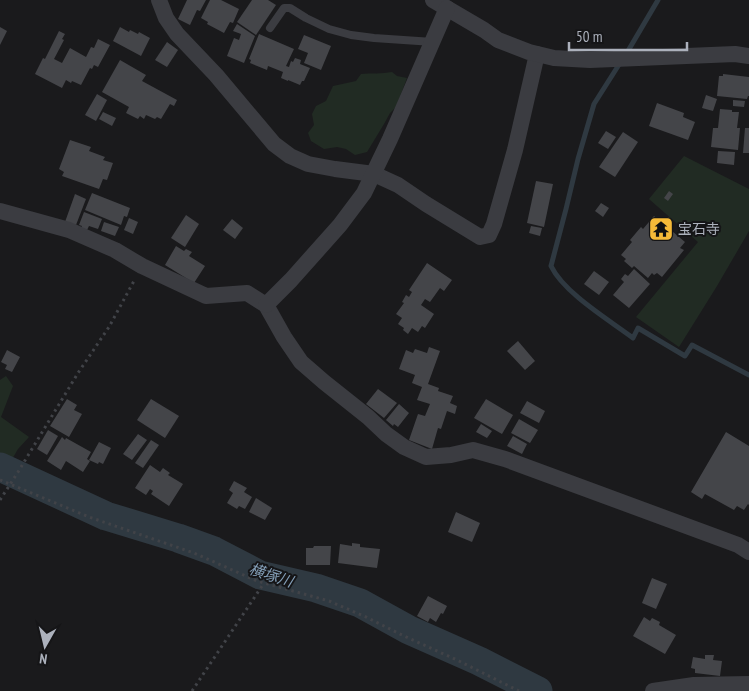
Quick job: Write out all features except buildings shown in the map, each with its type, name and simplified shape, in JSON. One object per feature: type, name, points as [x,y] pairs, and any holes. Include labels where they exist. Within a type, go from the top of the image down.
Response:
[{"type":"street","points":[[159,0],[166,18],[177,34],[216,75],[274,144],[290,156],[308,164],[374,174],[398,185],[480,237],[489,235],[494,224],[515,150],[537,54]]},
{"type":"street","points":[[433,0],[498,40],[554,58],[590,60],[735,54],[749,56]]},
{"type":"street","points":[[266,305],[340,225],[364,193],[447,8]]},
{"type":"street","points":[[0,211],[69,230],[115,250],[142,266],[206,296],[247,293],[266,305],[301,362],[386,434],[426,457],[451,456],[473,450],[505,459],[738,545],[749,552]]},
{"type":"street","points":[[653,691],[694,685],[749,684]]},
{"type":"lane","points":[[270,28],[284,8],[290,8],[329,29],[350,35],[433,42]]},
{"type":"path","points":[[0,500],[78,373],[109,327],[142,266]]},
{"type":"path","points":[[0,480],[89,517],[194,553],[257,581],[329,601],[457,660],[518,691]]},
{"type":"path","points":[[192,691],[264,583]]},
{"type":"shaded area","points":[[392,72],[397,76],[407,78],[396,107],[390,113],[367,152],[355,155],[346,149],[337,147],[324,149],[311,141],[308,133],[314,125],[312,114],[316,106],[326,101],[333,86],[356,81],[361,74]]},
{"type":"shaded area","points":[[684,156],[749,189],[749,231],[679,347],[636,317],[698,242],[649,199]]},
{"type":"shaded area","points":[[6,376],[13,386],[1,417],[29,437],[18,449],[11,461],[0,467],[0,380]]},
{"type":"waterway","points":[[625,56],[658,0]]},
{"type":"waterway","points":[[620,63],[594,104],[551,266],[557,276],[576,296],[633,338],[638,328],[685,356],[692,345],[749,375]]},
{"type":"waterway","name":"横塚川","points":[[0,467],[106,516],[214,551],[260,575],[316,588],[360,603],[409,630],[479,661],[538,691]]},
{"type":"place","name":"宝石寺","points":[[661,229]]}]
